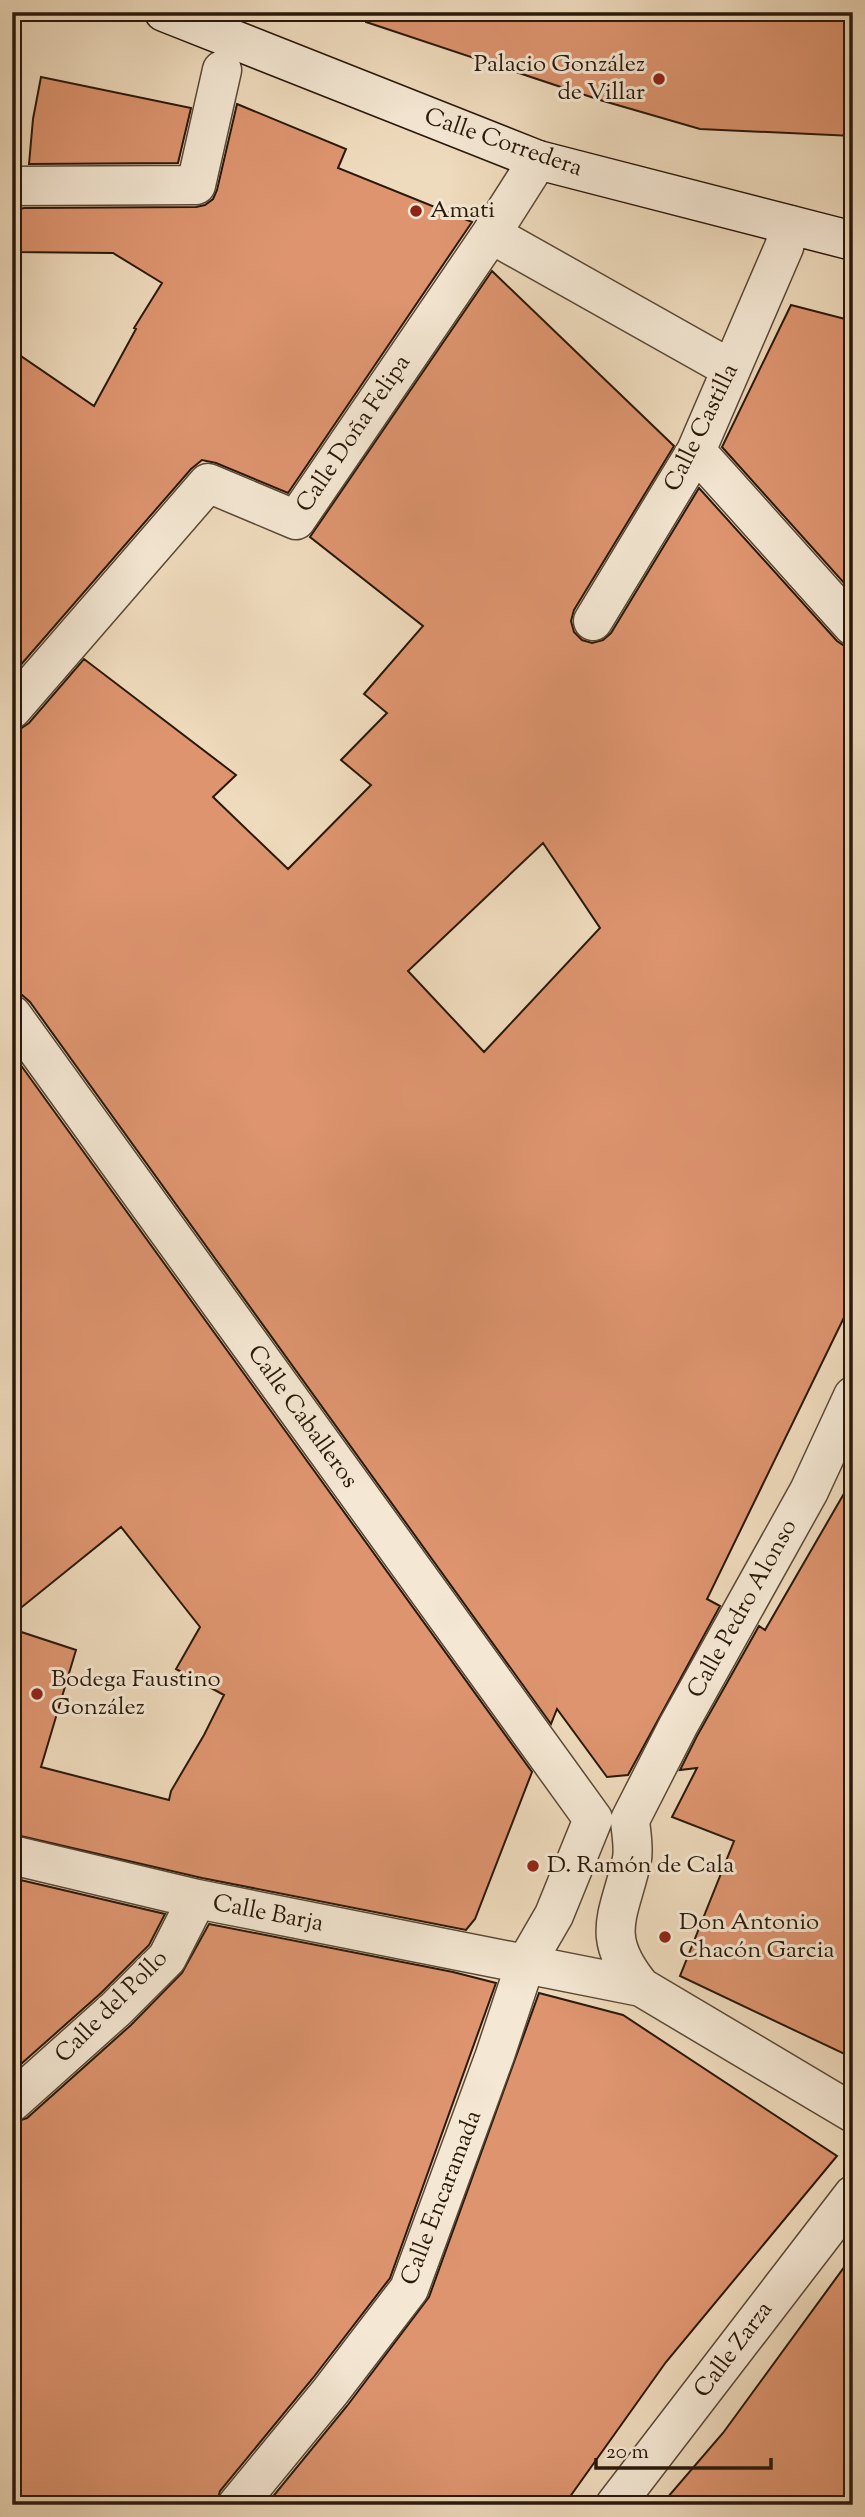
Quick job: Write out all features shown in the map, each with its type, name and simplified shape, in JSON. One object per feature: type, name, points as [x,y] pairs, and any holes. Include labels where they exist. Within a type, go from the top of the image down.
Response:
[{"type":"street","name":"Calle Corredera","points":[[164,12],[538,160],[853,241]]},
{"type":"street","points":[[12,186],[196,185],[222,70]]},
{"type":"street","name":"Calle Doña Felipa","points":[[12,709],[208,484],[296,520],[491,234],[538,160]]},
{"type":"street","name":"Calle Castilla","points":[[593,621],[696,451],[784,247],[790,225]]},
{"type":"street","points":[[491,234],[731,369]]},
{"type":"street","points":[[696,451],[853,626]]},
{"type":"street","name":"Calle Caballeros","points":[[12,1015],[593,1819]]},
{"type":"street","name":"Calle Pedro Alonso","points":[[630,1820],[678,1726],[808,1491],[853,1396]]},
{"type":"street","points":[[593,1819],[630,1820],[632,1856],[618,1907],[614,1941],[625,1967],[641,1987],[853,2113]]},
{"type":"street","name":"Calle Encaramada","points":[[237,2505],[409,2290],[525,1965],[554,1915],[593,1819]]},
{"type":"street","name":"Calle Barja","points":[[12,1855],[197,1899],[641,1987]]},
{"type":"street","name":"Calle del Pollo","points":[[12,2102],[116,2009],[167,1958],[197,1899]]},
{"type":"street","name":"Calle Zarza","points":[[615,2505],[853,2195]]},
{"type":"building","points":[[367,12],[853,12],[853,136],[700,129],[600,100],[366,22]]},
{"type":"building","points":[[41,77],[191,108],[178,163],[29,164],[33,119]]},
{"type":"building","points":[[237,104],[346,149],[338,168],[472,222],[288,493],[216,463],[202,460],[191,469],[12,675],[12,350],[94,406],[136,329],[134,328],[162,283],[113,253],[12,252],[12,211],[24,208],[205,205],[213,199],[217,190]]},
{"type":"building","points":[[492,271],[674,446],[574,610],[571,621],[574,632],[582,640],[592,643],[603,640],[611,633],[699,488],[837,641],[846,647],[853,647],[853,1299],[707,1599],[720,1606],[628,1775],[607,1777],[557,1709],[551,1724],[30,1002],[22,995],[12,994],[12,730],[20,729],[29,723],[84,659],[236,775],[213,797],[288,869],[371,785],[341,760],[387,713],[364,694],[423,626],[310,537]],"holes":[[[543,843],[600,928],[484,1052],[408,971]]]},
{"type":"building","points":[[791,305],[853,321],[853,593],[722,447]]},
{"type":"building","points":[[12,1053],[532,1772],[475,1919],[466,1930],[202,1878],[12,1834],[12,1629],[76,1650],[41,1767],[169,1800],[171,1791],[224,1695],[176,1669],[200,1627],[121,1527],[12,1615]]},
{"type":"building","points":[[853,1478],[853,2058],[680,1976],[734,1841],[672,1817],[697,1768],[680,1770],[697,1736],[759,1626],[765,1630]]},
{"type":"building","points":[[12,1878],[165,1914],[149,1945],[101,1993],[12,2072]]},
{"type":"building","points":[[209,1924],[453,1972],[496,1983],[390,2278],[313,2378],[220,2491],[216,2505],[12,2505],[12,2123],[27,2118],[131,2025],[182,1973]]},
{"type":"building","points":[[539,1993],[623,2015],[837,2156],[666,2362],[564,2505],[266,2505],[347,2406],[429,2297]]},
{"type":"building","points":[[853,2255],[853,2505],[661,2505],[723,2433]]},
{"type":"place","name":"Palacio González de Villar","points":[[659,79]]},
{"type":"place","name":"Amati","points":[[416,211]]},
{"type":"place","name":"Bodega Faustino González","points":[[37,1694]]},
{"type":"place","name":"D. Ramón de Cala","points":[[533,1866]]},
{"type":"place","name":"Don Antonio Chacón Garcia","points":[[665,1937]]}]
